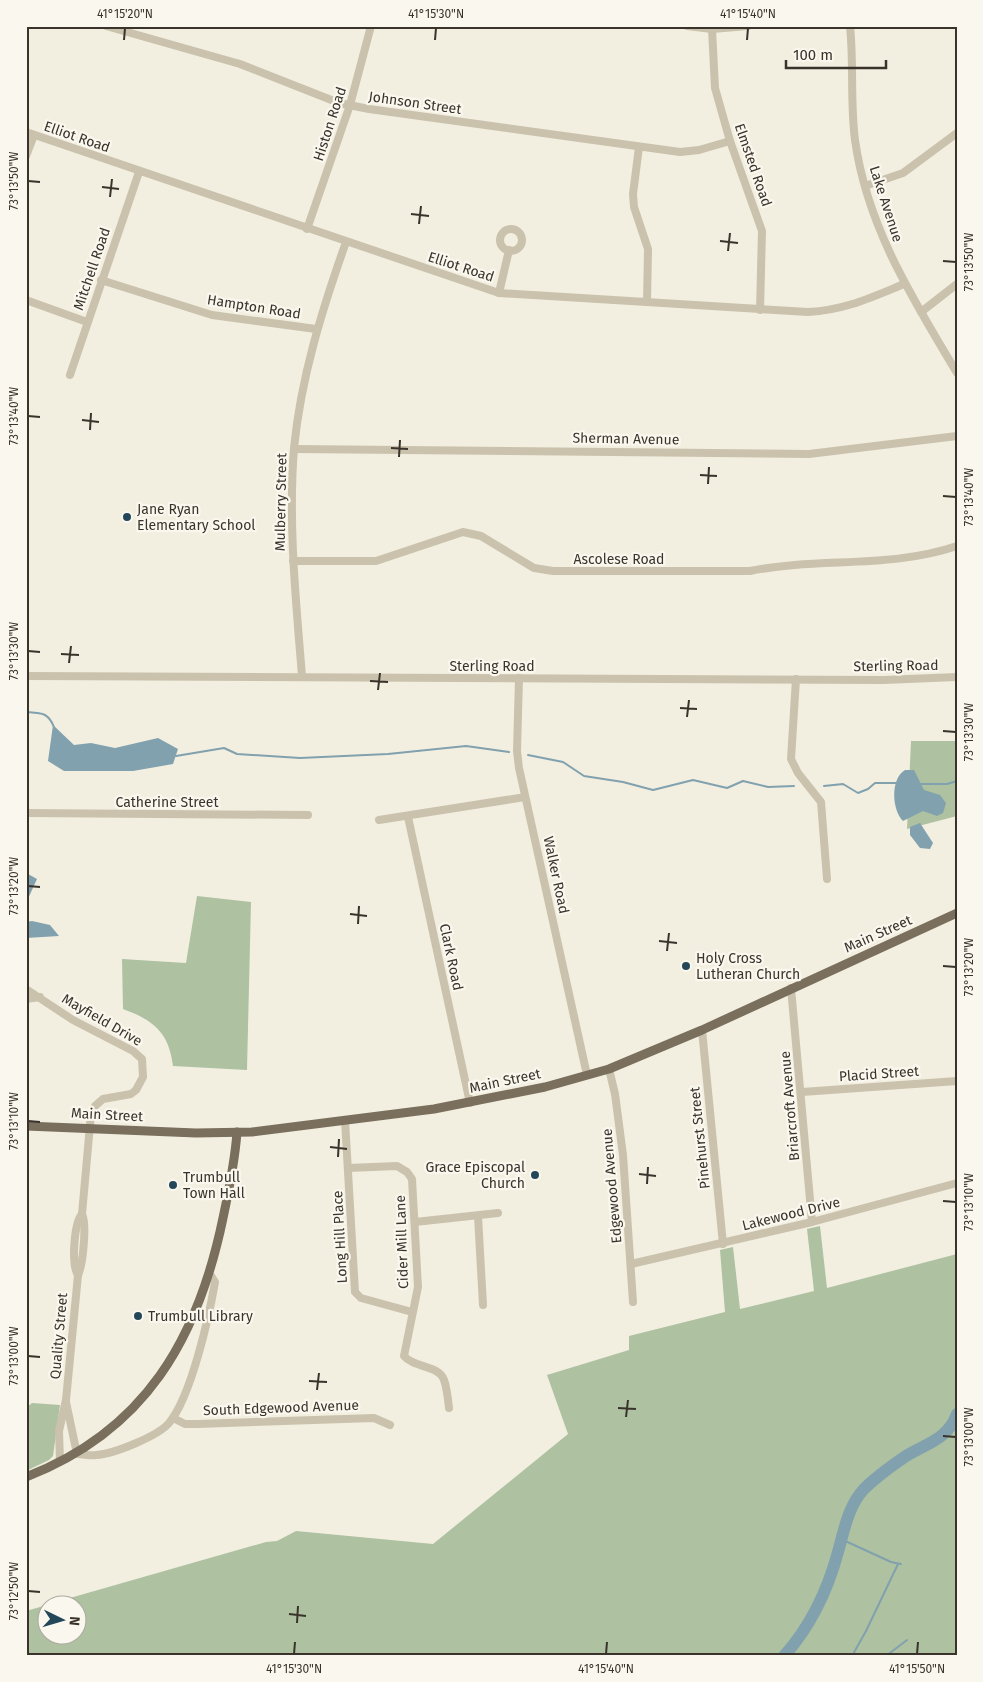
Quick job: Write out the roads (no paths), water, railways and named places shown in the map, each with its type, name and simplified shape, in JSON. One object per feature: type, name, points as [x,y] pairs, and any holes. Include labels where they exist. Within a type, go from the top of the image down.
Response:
[{"type":"main road","name":"Main Street","points":[[26,1126],[182,1132],[237,1132],[470,1103],[609,1069],[702,1030],[957,914]]},
{"type":"main road","points":[[26,1477],[78,1454],[118,1421],[160,1376],[186,1335],[210,1274],[229,1187],[237,1132]]},
{"type":"street","name":"Johnson Street","points":[[106,26],[240,64],[350,106],[680,152],[699,150],[730,141]]},
{"type":"street","name":"Histon Road","points":[[307,229],[350,106],[371,26]]},
{"type":"street","points":[[688,26],[712,29],[748,26]]},
{"type":"street","name":"Lake Avenue","points":[[850,26],[855,142],[865,186],[884,243],[904,284],[957,373]]},
{"type":"street","name":"Elmsted Road","points":[[712,29],[715,88],[730,141],[762,231],[760,310]]},
{"type":"street","points":[[26,156],[30,133]]},
{"type":"street","name":"Elliot Road","points":[[30,133],[139,172],[498,293],[808,312],[833,311],[854,306],[904,284]]},
{"type":"street","points":[[865,186],[903,173],[957,133]]},
{"type":"street","points":[[639,147],[633,194],[649,256],[647,302]]},
{"type":"street","name":"Mitchell Road","points":[[70,374],[139,172]]},
{"type":"street","name":"Hampton Road","points":[[101,280],[212,315],[316,329],[346,242]]},
{"type":"street","points":[[498,293],[509,250]]},
{"type":"street","points":[[921,312],[957,284]]},
{"type":"street","points":[[26,300],[87,322]]},
{"type":"street","name":"Mulberry Street","points":[[302,676],[293,561],[294,449],[316,329]]},
{"type":"street","name":"Sherman Avenue","points":[[294,449],[810,454],[957,436]]},
{"type":"street","name":"Ascolese Road","points":[[293,561],[376,561],[463,532],[481,536],[534,568],[553,571],[750,571],[775,566],[896,561],[932,554],[957,546]]},
{"type":"street","name":"Sterling Road","points":[[26,676],[884,680],[957,677]]},
{"type":"street","name":"Walker Road","points":[[519,678],[517,751],[587,1075]]},
{"type":"street","points":[[796,679],[791,759],[798,773],[820,802],[827,879]]},
{"type":"street","points":[[379,820],[408,817],[526,797]]},
{"type":"street","name":"Catherine Street","points":[[26,813],[308,815]]},
{"type":"street","name":"Clark Road","points":[[408,817],[470,1103]]},
{"type":"street","name":"Briarcroft Avenue","points":[[792,988],[812,1222]]},
{"type":"street","name":"Mayfield Drive","points":[[26,989],[40,996],[73,1020],[138,1054],[144,1064],[143,1077],[136,1090],[131,1094],[104,1099],[98,1102],[91,1114],[90,1127]]},
{"type":"street","name":"Mayfield Drive","points":[[26,1000],[40,996]]},
{"type":"street","name":"Pinehurst Street","points":[[702,1030],[723,1244]]},
{"type":"street","name":"Edgewood Avenue","points":[[609,1069],[620,1129],[633,1302]]},
{"type":"street","name":"Placid Street","points":[[802,1092],[957,1081]]},
{"type":"street","name":"Long Hill Place","points":[[345,1120],[355,1292],[361,1298],[412,1312]]},
{"type":"street","name":"Quality Street","points":[[60,1462],[59,1431],[66,1400],[78,1275],[81,1265],[79,1246],[85,1223],[82,1214],[90,1127]]},
{"type":"street","name":"Cider Mill Lane","points":[[348,1168],[397,1166],[407,1172],[412,1179],[418,1288],[404,1356],[410,1363],[438,1372],[442,1376],[449,1408]]},
{"type":"street","name":"Lakewood Drive","points":[[631,1264],[812,1222],[957,1183]]},
{"type":"street","points":[[415,1222],[498,1213]]},
{"type":"street","points":[[478,1216],[483,1305]]},
{"type":"street","points":[[78,1454],[97,1455],[126,1446],[159,1431],[173,1418],[195,1365],[211,1305],[216,1282],[210,1274]]},
{"type":"street","name":"Quality Street","points":[[66,1400],[78,1454]]},
{"type":"street","name":"South Edgewood Avenue","points":[[173,1418],[185,1424],[374,1418],[390,1425]]},
{"type":"water","points":[[53,725],[74,745],[91,743],[115,748],[158,738],[178,749],[173,764],[133,771],[64,771],[48,761]]},
{"type":"water","points":[[905,770],[914,770],[924,790],[940,795],[946,803],[943,813],[937,816],[923,811],[903,821],[899,816],[894,795],[897,780]]},
{"type":"water","points":[[920,823],[933,843],[930,849],[920,848],[910,835],[910,827]]},
{"type":"water","points":[[28,874],[37,879],[26,903],[26,877]]},
{"type":"water","points":[[32,921],[50,925],[59,936],[26,938],[26,922]]},
{"type":"waterway","points":[[26,712],[43,714],[49,718],[54,727]]},
{"type":"waterway","points":[[176,756],[224,748],[237,754],[300,758],[388,754],[466,746],[509,752]]},
{"type":"waterway","points":[[528,755],[563,762],[584,776],[623,782],[653,790],[693,780],[727,788],[743,781],[768,787],[794,786]]},
{"type":"waterway","points":[[920,784],[947,784],[957,781]]},
{"type":"waterway","points":[[824,786],[843,784],[858,793],[868,789],[875,783],[897,783]]},
{"type":"waterway","points":[[784,1656],[802,1633],[817,1607],[834,1566],[847,1519],[854,1503],[864,1489],[893,1465],[941,1436],[948,1430],[957,1414]]},
{"type":"waterway","points":[[841,1539],[891,1562],[901,1564]]},
{"type":"waterway","points":[[852,1656],[898,1564]]},
{"type":"waterway","points":[[886,1656],[907,1640]]},
{"type":"place","name":"Jane Ryan Elementary School","points":[[127,517]]},
{"type":"place","name":"Holy Cross Lutheran Church","points":[[686,966]]},
{"type":"place","name":"Grace Episcopal Church","points":[[535,1175]]},
{"type":"place","name":"Trumbull Town Hall","points":[[173,1185]]},
{"type":"place","name":"Trumbull Library","points":[[138,1316]]}]
